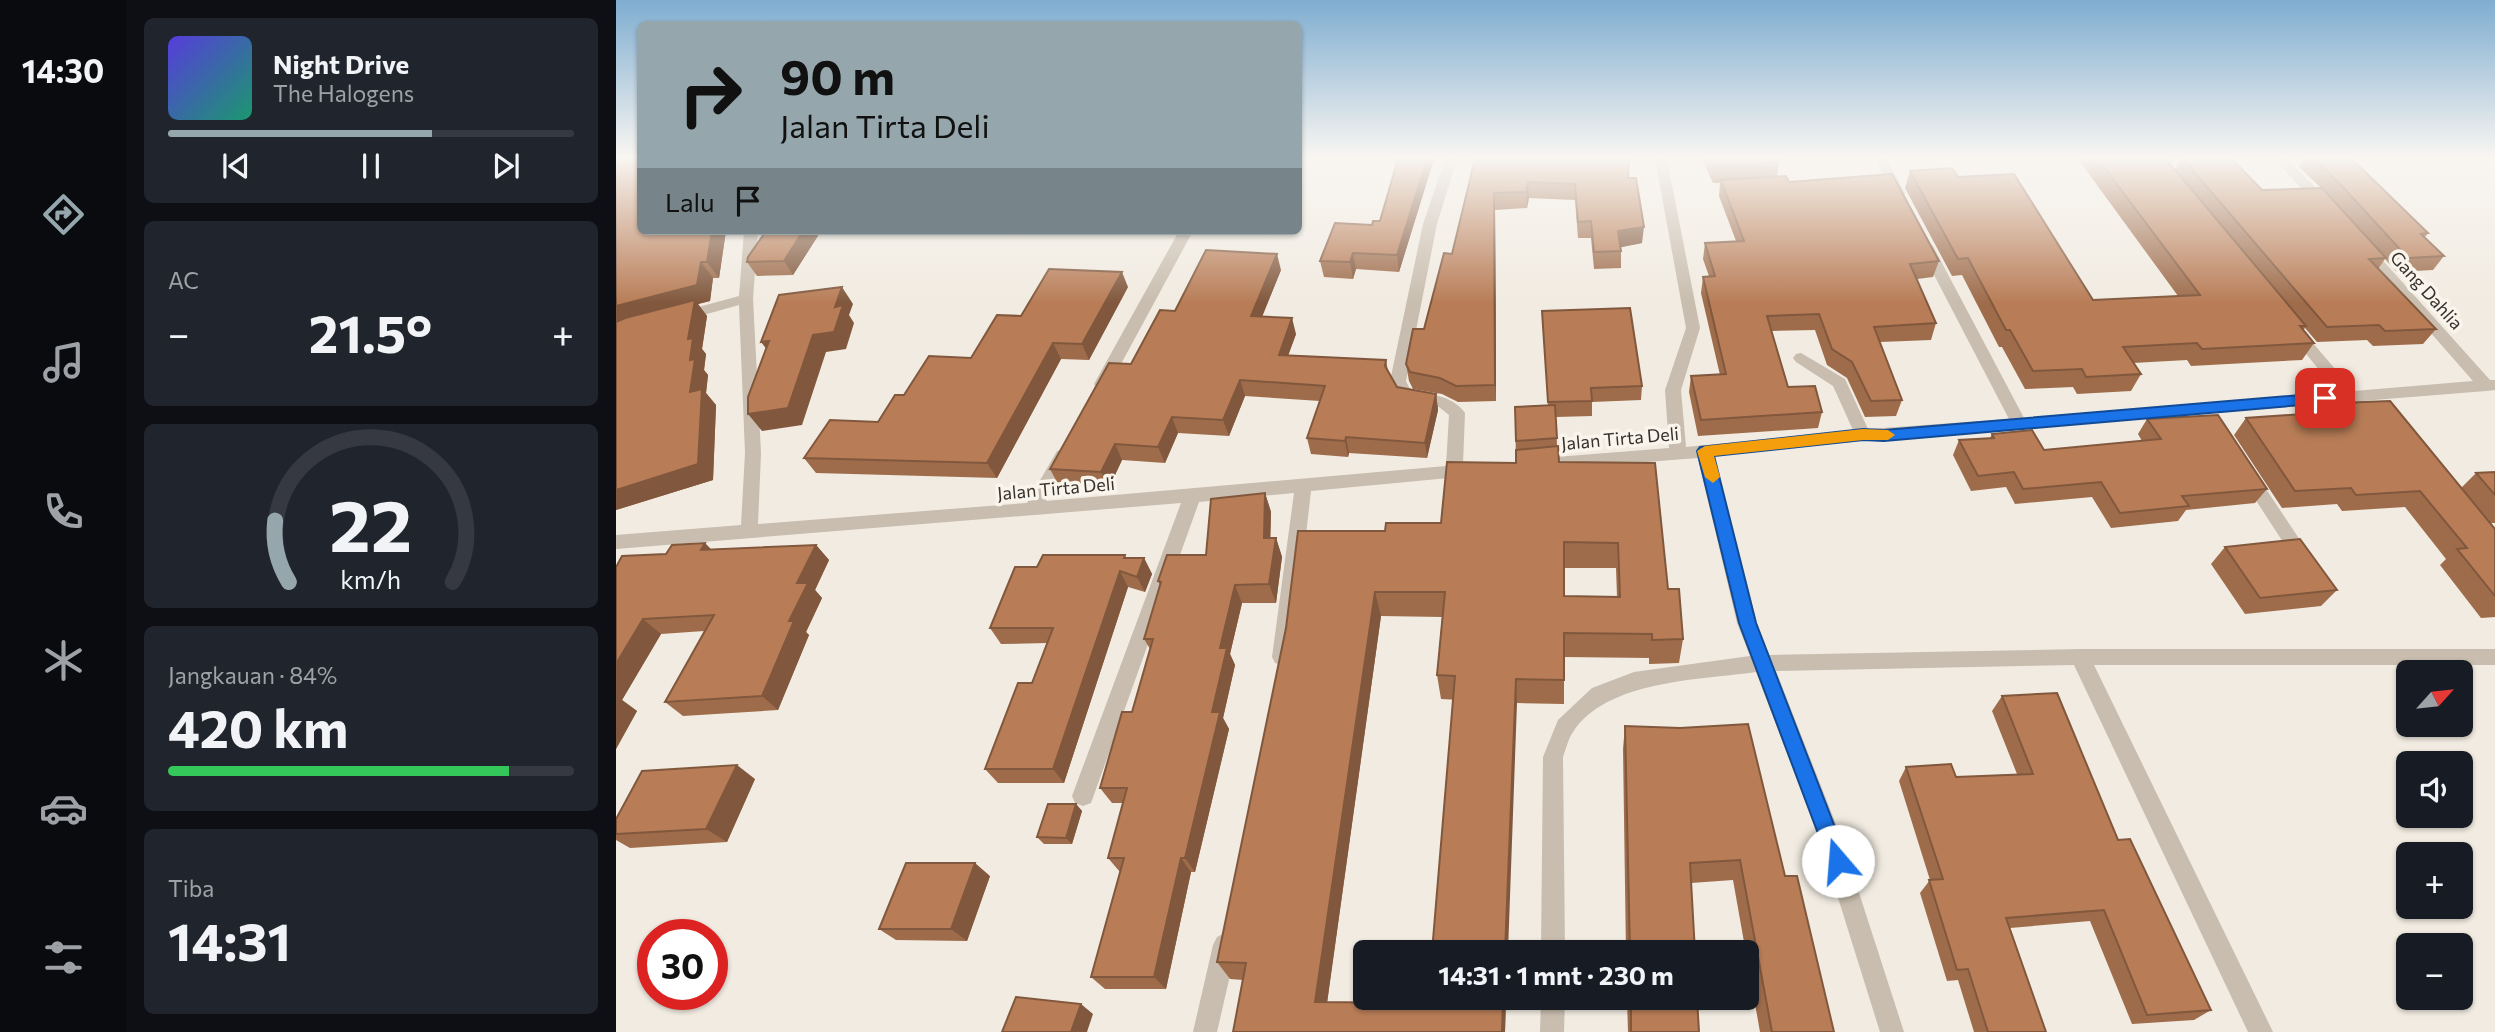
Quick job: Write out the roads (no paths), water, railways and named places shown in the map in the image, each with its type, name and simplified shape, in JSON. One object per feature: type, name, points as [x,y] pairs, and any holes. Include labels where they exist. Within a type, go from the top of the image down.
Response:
[{"type":"street","points":[[1436,207],[1398,381],[1406,396],[1444,402],[1457,413],[1454,471]]},
{"type":"street","points":[[1670,207],[1693,328],[1673,390],[1678,452]]},
{"type":"street","points":[[2326,207],[2334,215]]},
{"type":"street","points":[[1917,227],[2020,423]]},
{"type":"street","points":[[749,533],[753,453],[746,299],[751,235]]},
{"type":"street","points":[[1093,401],[1184,235]]},
{"type":"street","name":"Gang Dahlia","points":[[2352,235],[2491,385]]},
{"type":"street","points":[[667,320],[746,299]]},
{"type":"street","points":[[2289,324],[2349,396]]},
{"type":"street","points":[[1801,358],[1839,383],[1863,435]]},
{"type":"street","name":"Jalan Tirta Deli","points":[[1520,466],[1863,435],[2491,385]]},
{"type":"street","points":[[2371,395],[2387,416]]},
{"type":"street","points":[[2205,408],[2219,430]]},
{"type":"street","points":[[1032,510],[1072,437]]},
{"type":"street","points":[[1705,451],[1747,623],[1765,663],[1830,837],[1892,1032]]},
{"type":"street","points":[[2241,464],[2307,565]]},
{"type":"street","name":"Jalan Tirta Deli","points":[[616,542],[1032,510],[1493,468]]},
{"type":"street","points":[[1277,680],[1303,487]]},
{"type":"street","points":[[1083,796],[1192,496]]},
{"type":"street","points":[[633,560],[644,540]]},
{"type":"street","points":[[2080,657],[2261,1032]]},
{"type":"street","points":[[1553,940],[1553,757],[1565,726],[1599,694],[1634,681],[1765,663],[2080,657],[2495,657]]},
{"type":"street","points":[[1205,1032],[1228,926]]},
{"type":"street","points":[[1552,1010],[1552,1032]]}]
